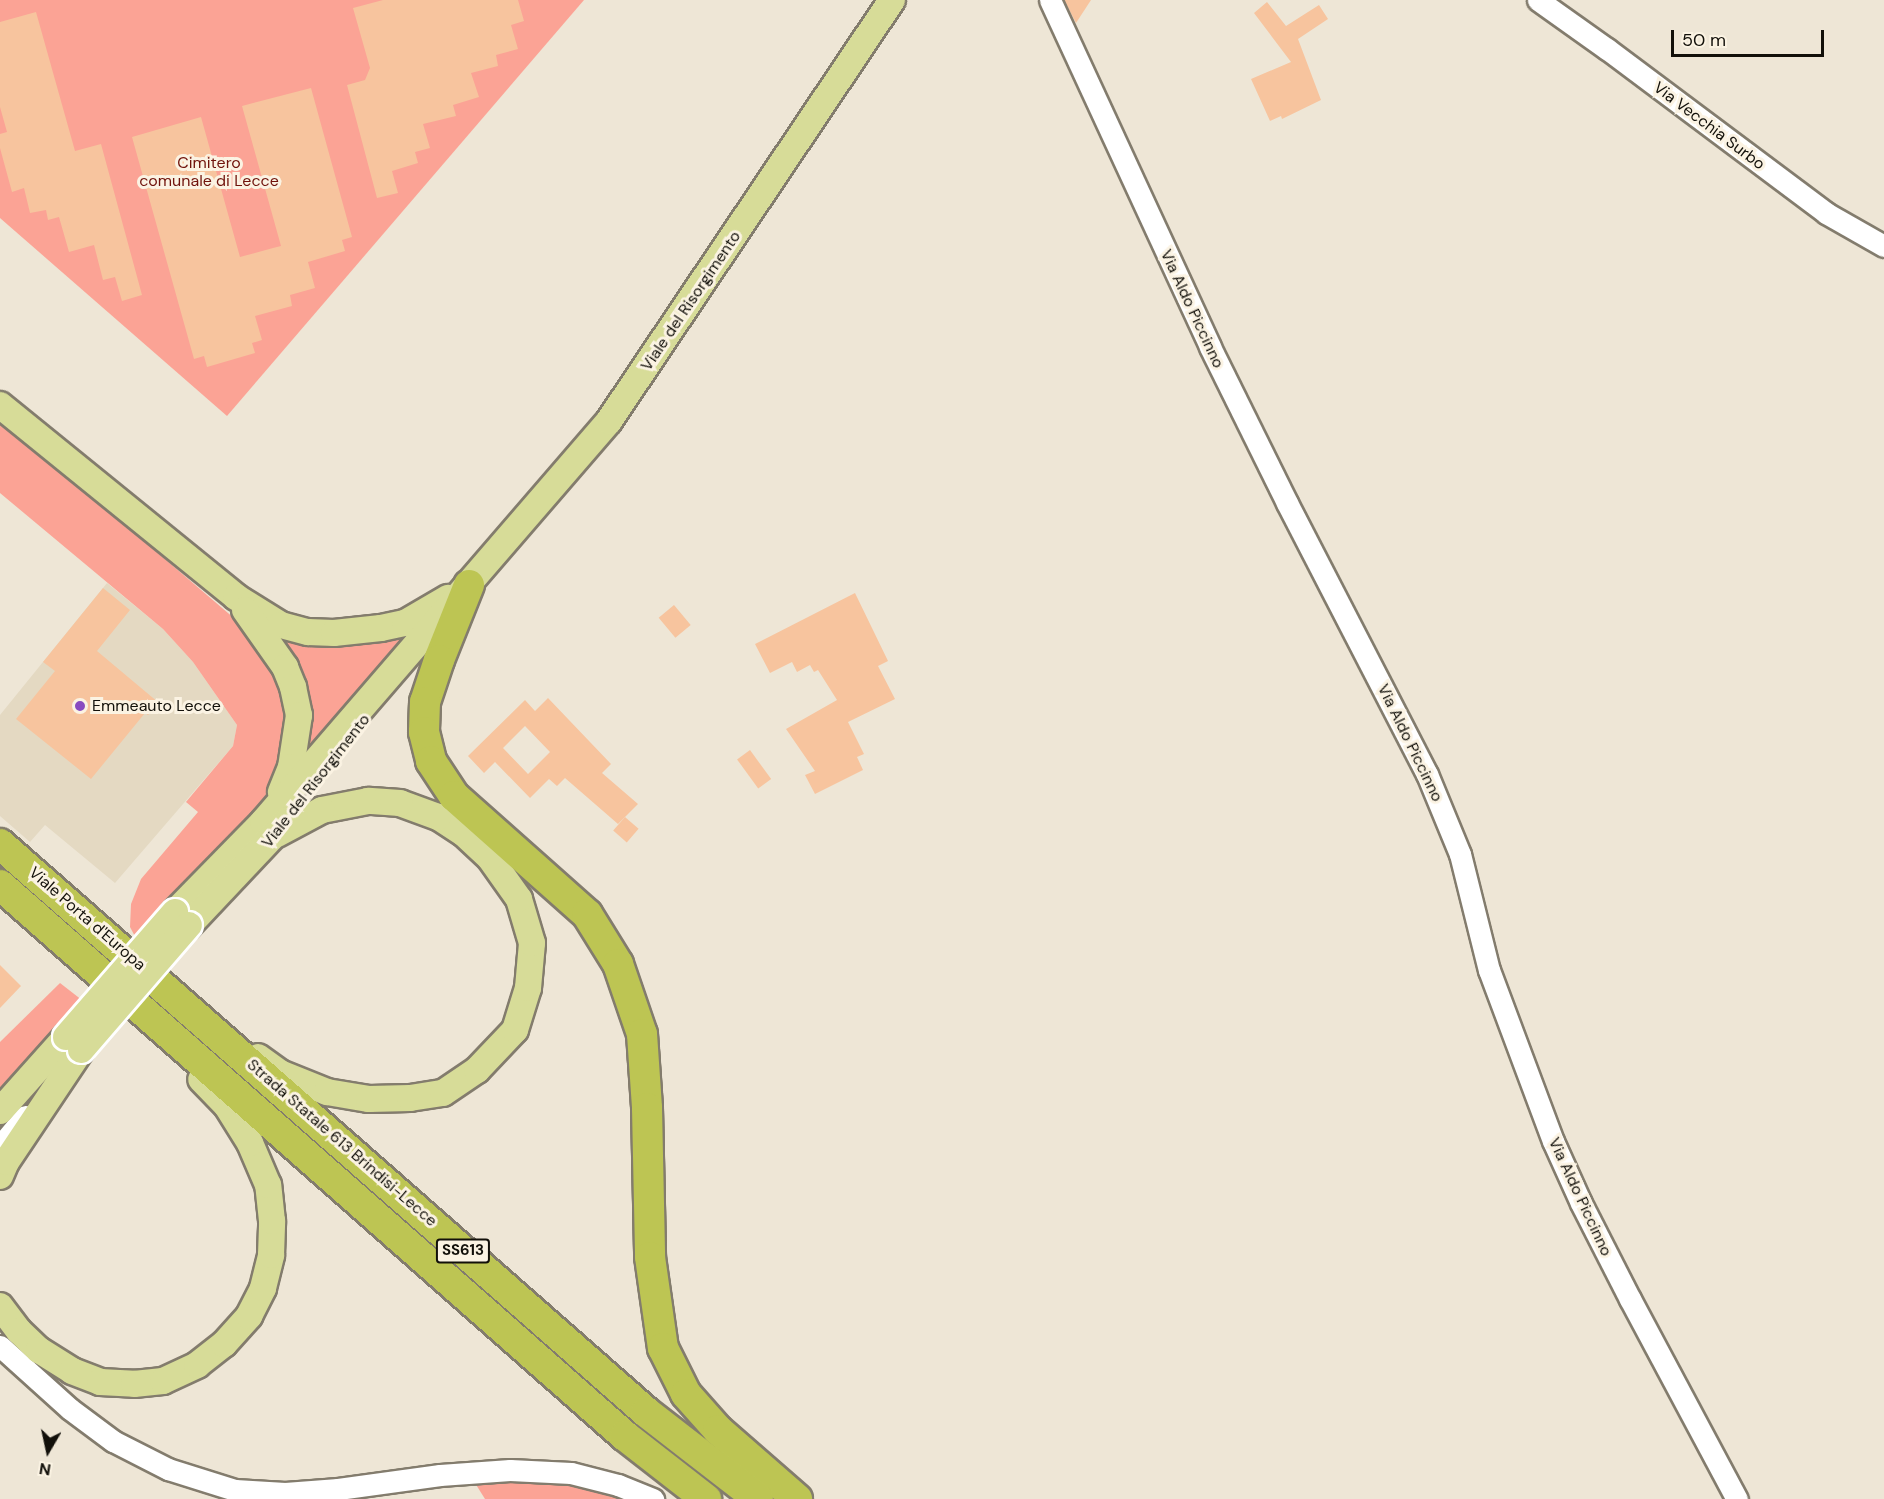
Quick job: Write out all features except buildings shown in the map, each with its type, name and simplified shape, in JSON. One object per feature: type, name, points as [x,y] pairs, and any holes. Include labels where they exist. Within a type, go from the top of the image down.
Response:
[{"type":"highway","points":[[469,585],[425,702],[424,732],[431,761],[454,796],[587,914],[618,964],[642,1034],[647,1108],[650,1257],[663,1348],[686,1394],[718,1430],[797,1499]]},
{"type":"highway","name":"Viale Porta d'Europa","points":[[0,844],[174,995]]},
{"type":"highway","name":"Viale Porta d'Europa","points":[[0,885],[155,1021]]},
{"type":"highway","name":"Strada Statale 613 Brindisi-Lecce","points":[[174,995],[646,1412],[758,1499]]},
{"type":"highway","name":"Strada Statale 613 Brindisi-Lecce","points":[[155,1021],[626,1436],[706,1499]]},
{"type":"main road","name":"Viale del Risorgimento","points":[[74,1043],[182,919],[270,828],[469,585],[609,421],[892,0]]},
{"type":"main road","points":[[0,405],[236,597],[281,625],[308,632],[334,633],[405,623],[469,585]]},
{"type":"main road","points":[[236,597],[285,667],[293,687],[299,715],[298,739],[291,767],[270,828]]},
{"type":"main road","points":[[174,995],[280,1073],[327,1092],[369,1099],[411,1098],[443,1093],[477,1070],[515,1030],[528,988],[532,944],[519,899],[490,858],[463,833],[438,817],[400,803],[368,801],[322,810],[270,828]]},
{"type":"main road","points":[[0,1306],[18,1331],[39,1350],[72,1371],[100,1382],[134,1384],[163,1380],[197,1365],[224,1344],[249,1316],[263,1288],[271,1255],[272,1221],[268,1185],[249,1143],[227,1106],[170,1048],[155,1021]]},
{"type":"main road","points":[[0,1111],[74,1043]]},
{"type":"main road","points":[[0,1176],[74,1043]]},
{"type":"street","name":"Via Aldo Piccinno","points":[[1050,0],[1210,347],[1287,503],[1428,774],[1460,854],[1489,970],[1553,1141],[1629,1299],[1737,1499]]},
{"type":"street","name":"Via Vecchia Surbo","points":[[1538,0],[1608,49],[1826,213],[1884,246]]},
{"type":"street","points":[[0,1146],[74,1043]]},
{"type":"street","points":[[0,1346],[70,1409],[113,1441],[168,1469],[235,1490],[285,1492],[338,1489],[440,1475],[510,1470],[572,1473],[618,1485],[653,1499]]},
{"type":"shaded area","points":[[107,583],[163,629],[193,662],[237,725],[233,746],[115,883],[45,825],[30,842],[0,816],[0,715]]},
{"type":"green space","name":"Cimitero comunale di Lecce","points":[[0,0],[584,0],[227,416],[0,218]]},
{"type":"green space","points":[[0,418],[242,625],[282,681],[288,712],[281,767],[267,796],[139,944],[130,927],[131,904],[141,879],[198,812],[186,802],[233,746],[237,725],[193,662],[163,629],[0,493]]},
{"type":"green space","points":[[276,635],[325,644],[356,645],[400,635],[403,637],[310,748],[306,746]]},
{"type":"green space","points":[[60,983],[87,1004],[0,1103],[0,1042]]},
{"type":"green space","points":[[528,1481],[581,1487],[621,1499],[485,1499],[475,1483]]},
{"type":"place","name":"Emmeauto Lecce","points":[[80,706]]}]
